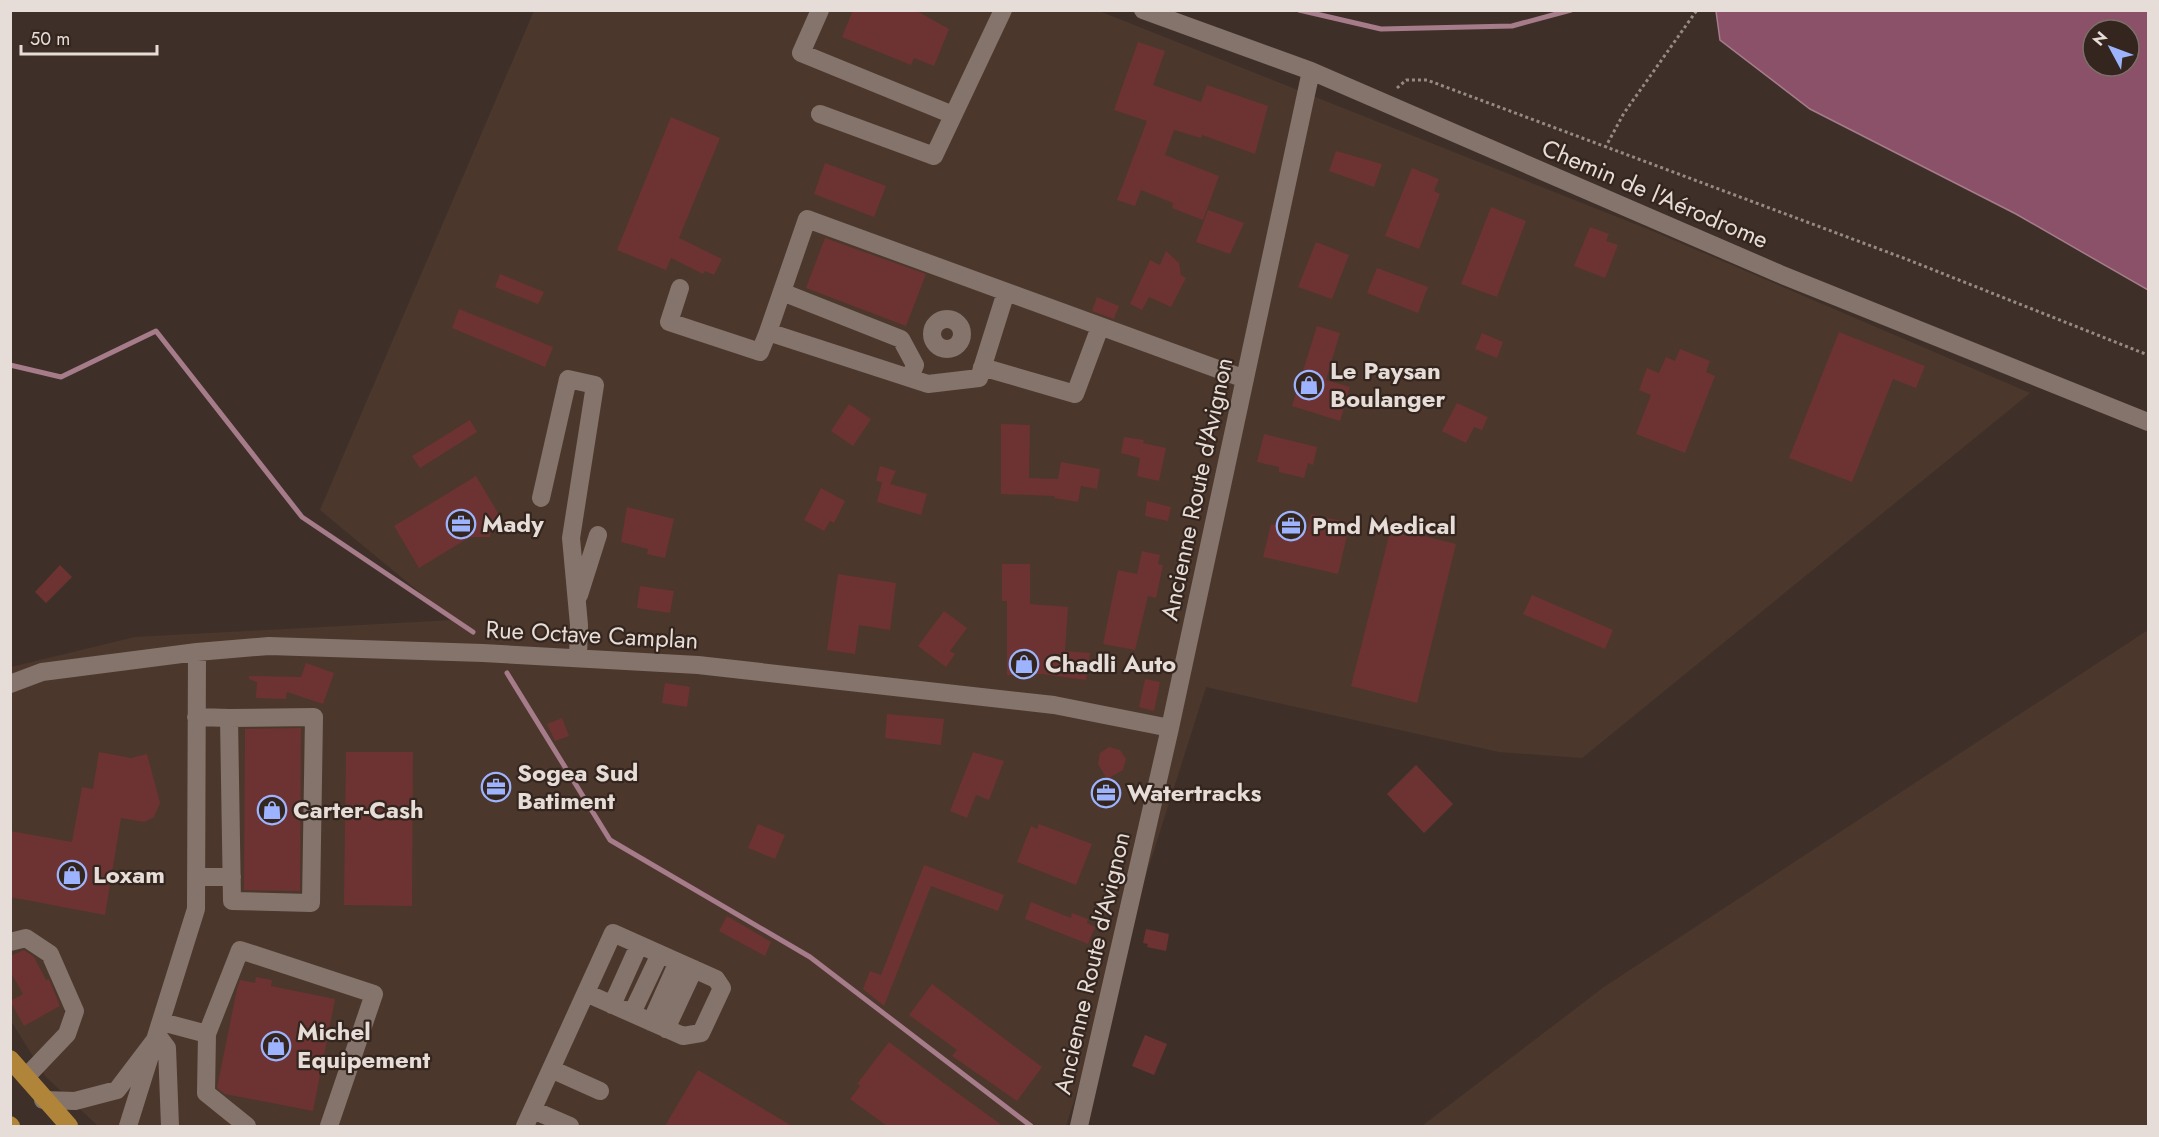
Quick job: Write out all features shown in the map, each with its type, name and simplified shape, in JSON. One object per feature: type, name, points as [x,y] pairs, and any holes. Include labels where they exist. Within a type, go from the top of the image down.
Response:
[{"type":"main road","points":[[10,1059],[43,1100],[69,1126]]},
{"type":"street","points":[[820,10],[801,53],[953,115]]},
{"type":"street","points":[[820,114],[934,156],[1003,10]]},
{"type":"street","name":"Chemin de l'Aérodrome","points":[[1143,10],[1311,71],[1780,274],[2148,422]]},
{"type":"street","name":"Ancienne Route d'Avignon","points":[[1079,1126],[1170,728],[1311,71]]},
{"type":"street","points":[[680,288],[669,322],[760,351],[807,219],[1245,379]]},
{"type":"street","points":[[782,292],[901,339],[915,365],[910,378]]},
{"type":"street","points":[[768,332],[928,384],[979,378],[1006,292]]},
{"type":"street","points":[[960,342],[984,362],[1075,394],[1100,327]]},
{"type":"street","points":[[541,498],[568,379],[595,385],[571,538],[577,602],[578,658]]},
{"type":"street","points":[[577,602],[598,535]]},
{"type":"street","name":"Rue Octave Camplan","points":[[10,684],[42,672],[197,652],[269,646],[698,665],[1054,705],[1170,728]]},
{"type":"street","points":[[128,1126],[196,909],[197,652]]},
{"type":"street","points":[[196,717],[314,717],[311,903],[232,901],[229,718]]},
{"type":"street","points":[[196,877],[232,877]]},
{"type":"street","points":[[525,1126],[613,933],[716,979],[722,988],[701,1033],[683,1036],[586,993]]},
{"type":"street","points":[[10,942],[26,938],[50,954],[75,1011],[67,1034],[26,1077]]},
{"type":"street","points":[[612,1005],[639,945]]},
{"type":"street","points":[[247,1126],[206,1093],[207,1034],[240,950],[374,994],[328,1126]]},
{"type":"street","points":[[632,1013],[660,954]]},
{"type":"street","points":[[659,1025],[686,965]]},
{"type":"street","points":[[160,1029],[207,1034]]},
{"type":"street","points":[[43,1100],[75,1101],[117,1090],[160,1029]]},
{"type":"street","points":[[160,1029],[167,1048],[170,1126]]},
{"type":"street","points":[[551,1069],[600,1091]]},
{"type":"street","points":[[533,1110],[570,1126]]},
{"type":"path","points":[[1605,148],[1624,112],[1697,10]]},
{"type":"path","points":[[1382,101],[1406,80],[1427,80],[1906,259],[2148,355]]},
{"type":"shaded area","points":[[534,11],[1099,11],[1650,230],[2030,393],[1582,758],[1499,752],[1206,687],[1066,1126],[98,1126],[46,1077],[11,1021],[11,667],[135,637],[453,620],[320,510]]},
{"type":"shaded area","points":[[1716,11],[2148,11],[2148,290],[2016,214],[1810,109],[1720,40]]},
{"type":"shaded area","points":[[2148,630],[2148,1126],[1422,1126],[1604,987]]},
{"type":"building","points":[[853,10],[915,10],[949,29],[934,66],[914,58],[911,65],[842,37]]},
{"type":"building","points":[[1138,42],[1165,51],[1153,85],[1201,102],[1207,85],[1268,106],[1255,154],[1202,135],[1201,138],[1174,130],[1165,155],[1219,176],[1203,220],[1172,208],[1173,203],[1141,190],[1135,206],[1117,200],[1147,121],[1114,110]]},
{"type":"building","points":[[671,117],[720,138],[679,238],[722,259],[714,275],[705,271],[703,274],[671,258],[666,270],[617,250]]},
{"type":"building","points":[[1336,151],[1382,164],[1374,187],[1329,171]]},
{"type":"building","points":[[825,163],[886,186],[874,217],[814,194]]},
{"type":"building","points":[[1412,168],[1439,179],[1434,191],[1440,194],[1419,249],[1385,236]]},
{"type":"building","points":[[1491,207],[1526,221],[1497,297],[1461,284]]},
{"type":"building","points":[[1208,210],[1244,223],[1230,254],[1196,242]]},
{"type":"building","points":[[1590,227],[1609,234],[1606,241],[1618,245],[1605,278],[1574,266]]},
{"type":"building","points":[[825,238],[926,274],[906,326],[806,288]]},
{"type":"building","points":[[1316,242],[1349,255],[1332,299],[1298,287]]},
{"type":"building","points":[[1166,251],[1179,263],[1181,275],[1186,278],[1171,307],[1149,297],[1142,310],[1130,304],[1150,260],[1160,265]]},
{"type":"building","points":[[1377,268],[1428,287],[1418,313],[1367,293]]},
{"type":"building","points":[[500,274],[544,292],[538,304],[495,287]]},
{"type":"building","points":[[1097,297],[1119,306],[1114,319],[1092,311]]},
{"type":"building","points":[[459,309],[553,347],[545,367],[452,328]]},
{"type":"building","points":[[1317,326],[1340,333],[1326,380],[1350,387],[1340,421],[1292,406]]},
{"type":"building","points":[[1839,332],[1925,366],[1916,388],[1893,379],[1852,482],[1789,458]]},
{"type":"building","points":[[1482,333],[1503,342],[1497,358],[1475,349]]},
{"type":"building","points":[[1680,349],[1710,361],[1706,372],[1715,376],[1685,453],[1636,434],[1651,395],[1639,390],[1647,368],[1659,373],[1666,357],[1675,361]]},
{"type":"building","points":[[1457,403],[1488,417],[1482,430],[1474,427],[1466,443],[1442,431]]},
{"type":"building","points":[[849,404],[871,419],[853,446],[831,431]]},
{"type":"building","points":[[470,420],[477,432],[420,468],[412,456]]},
{"type":"building","points":[[1001,424],[1030,425],[1029,478],[1058,479],[1061,462],[1100,469],[1097,489],[1081,486],[1078,502],[1054,498],[1055,496],[1001,494]]},
{"type":"building","points":[[1264,434],[1317,447],[1313,465],[1308,463],[1304,478],[1279,472],[1279,467],[1257,462]]},
{"type":"building","points":[[1124,437],[1144,440],[1143,443],[1166,448],[1159,481],[1137,476],[1140,458],[1121,453]]},
{"type":"building","points":[[880,466],[896,471],[890,484],[927,494],[921,515],[877,502],[882,482],[876,481]]},
{"type":"building","points":[[476,476],[501,518],[490,525],[490,537],[470,537],[419,568],[394,526]]},
{"type":"building","points":[[821,488],[845,501],[834,523],[830,521],[824,531],[804,520]]},
{"type":"building","points":[[1147,501],[1171,507],[1168,521],[1145,516]]},
{"type":"building","points":[[627,507],[674,519],[665,558],[647,554],[648,549],[621,542]]},
{"type":"building","points":[[1311,514],[1350,523],[1338,574],[1263,557],[1271,524],[1307,532]]},
{"type":"building","points":[[1391,528],[1456,544],[1417,703],[1351,686]]},
{"type":"building","points":[[1142,551],[1160,555],[1158,564],[1163,565],[1156,598],[1148,596],[1135,650],[1103,644],[1118,570],[1137,574]]},
{"type":"building","points":[[1002,564],[1030,564],[1030,604],[1068,607],[1065,651],[1090,653],[1086,680],[1042,674],[1007,675],[1007,601],[1002,601]]},
{"type":"building","points":[[60,565],[72,577],[46,603],[35,592]]},
{"type":"building","points":[[838,574],[896,583],[890,630],[859,625],[855,654],[827,650]]},
{"type":"building","points":[[640,586],[674,591],[670,613],[637,608]]},
{"type":"building","points":[[1532,595],[1613,630],[1605,649],[1523,614]]},
{"type":"building","points":[[944,611],[967,628],[950,651],[955,654],[946,667],[918,646]]},
{"type":"building","points":[[306,663],[334,673],[323,704],[287,692],[286,699],[256,698],[257,682],[249,679],[249,676],[301,677]]},
{"type":"building","points":[[1145,679],[1160,682],[1154,711],[1139,707]]},
{"type":"building","points":[[665,683],[690,687],[687,707],[662,703]]},
{"type":"building","points":[[887,714],[944,719],[941,745],[885,738]]},
{"type":"building","points":[[562,718],[569,736],[555,741],[547,724]]},
{"type":"building","name":"Carter-Cash","points":[[301,728],[300,891],[244,890],[245,729]]},
{"type":"building","points":[[1109,747],[1120,750],[1126,759],[1123,770],[1107,779],[1098,764],[1100,753]]},
{"type":"building","points":[[99,752],[131,758],[147,754],[160,803],[154,817],[144,822],[121,818],[105,915],[10,897],[10,831],[72,842],[82,787],[93,789]]},
{"type":"building","points":[[346,752],[413,752],[412,906],[344,905]]},
{"type":"building","points":[[973,752],[1004,761],[989,800],[976,795],[967,818],[950,811]]},
{"type":"building","points":[[1416,765],[1453,804],[1424,833],[1387,794]]},
{"type":"building","points":[[758,824],[785,835],[775,859],[748,848]]},
{"type":"building","points":[[1039,824],[1092,844],[1076,885],[1017,862],[1031,826],[1037,829]]},
{"type":"building","points":[[924,865],[1004,895],[998,911],[931,886],[884,1006],[863,989],[870,971],[881,975]]},
{"type":"building","points":[[1031,902],[1071,918],[1072,913],[1088,919],[1087,923],[1095,927],[1088,944],[1025,919]]},
{"type":"building","points":[[727,916],[771,942],[765,956],[719,931]]},
{"type":"building","points":[[1146,929],[1169,934],[1166,951],[1147,947],[1148,944],[1143,943]]},
{"type":"building","points":[[24,950],[34,957],[46,980],[49,979],[60,1006],[24,1026],[10,1001],[23,994],[10,971],[10,956]]},
{"type":"building","name":"Michel Equipement","points":[[256,977],[272,980],[271,986],[335,999],[313,1111],[225,1094],[217,1088],[240,980],[255,983]]},
{"type":"building","points":[[932,984],[1042,1067],[1017,1101],[952,1056],[957,1050],[909,1015]]},
{"type":"building","points":[[1145,1035],[1167,1044],[1154,1075],[1132,1066]]},
{"type":"building","points":[[889,1042],[1003,1126],[887,1126],[850,1099],[860,1086],[857,1084]]},
{"type":"building","points":[[698,1070],[792,1126],[665,1126]]},
{"type":"waterway","points":[[1299,10],[1381,29],[1512,26],[1571,10]]},
{"type":"waterway","points":[[10,365],[61,377],[156,331],[302,517],[473,632]]},
{"type":"waterway","points":[[507,673],[610,840],[810,957],[1031,1126]]},
{"type":"place","name":"Le Paysan Boulanger","points":[[1309,385]]},
{"type":"place","name":"Mady","points":[[461,524]]},
{"type":"place","name":"Pmd Medical","points":[[1291,526]]},
{"type":"place","name":"Chadli Auto","points":[[1024,664]]},
{"type":"place","name":"Sogea Sud Batiment","points":[[496,787]]},
{"type":"place","name":"Watertracks","points":[[1106,793]]},
{"type":"place","name":"Carter-Cash","points":[[272,810]]},
{"type":"place","name":"Loxam","points":[[72,875]]},
{"type":"place","name":"Michel Equipement","points":[[276,1046]]}]
